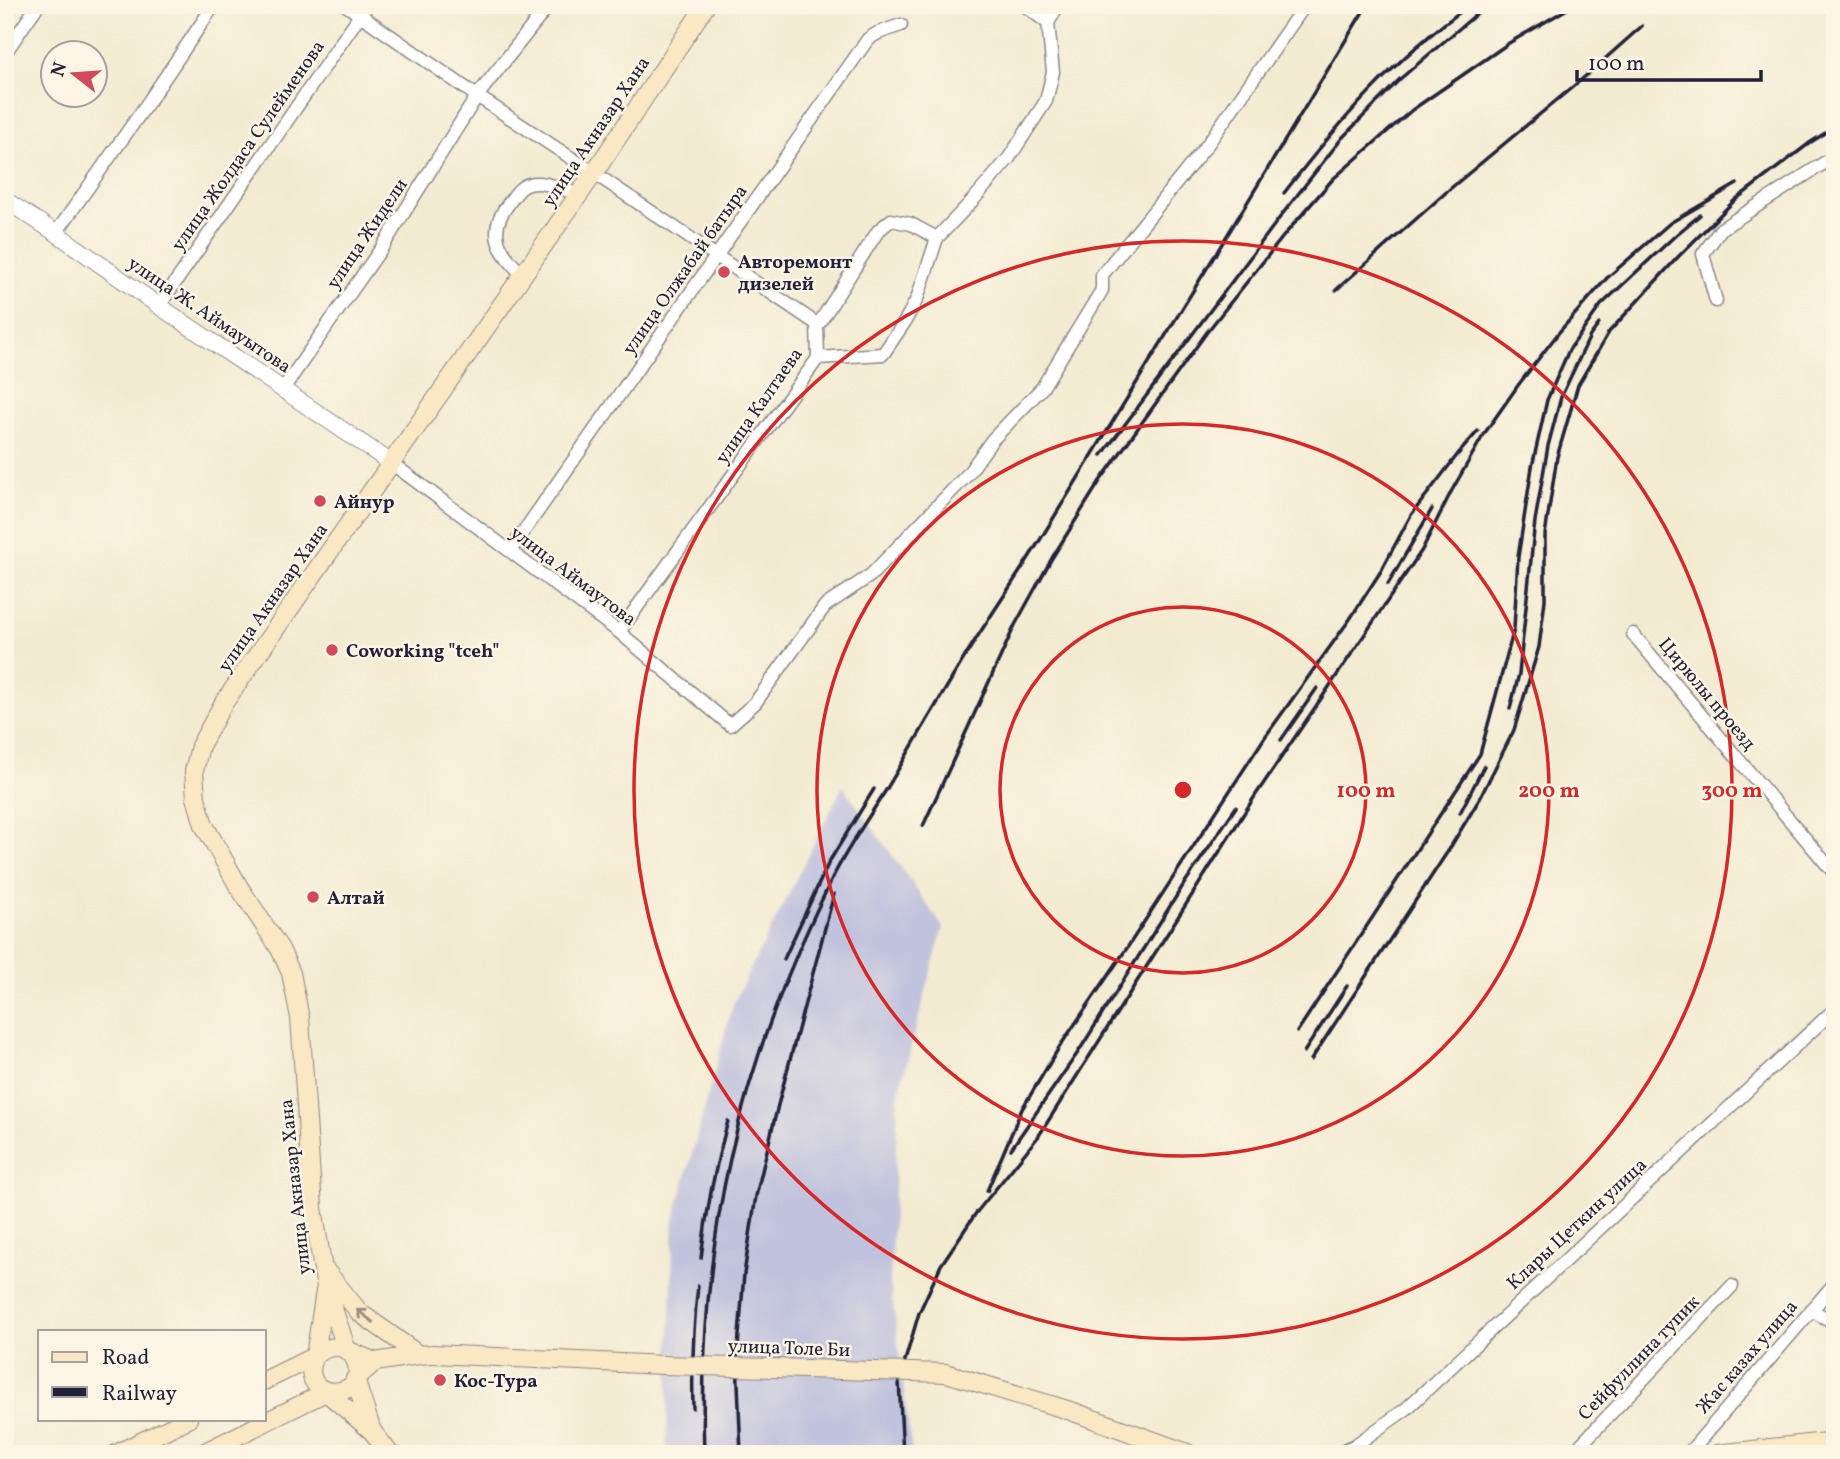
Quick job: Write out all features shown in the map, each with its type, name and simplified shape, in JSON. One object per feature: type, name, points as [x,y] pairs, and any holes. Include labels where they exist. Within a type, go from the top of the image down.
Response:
[{"type":"main road","name":"улица Акназар Хана","points":[[347,1350],[326,1288],[313,1208],[300,1017],[291,973],[280,949],[239,887],[204,825],[196,798],[194,771],[200,746],[223,704],[594,173],[706,5]]},
{"type":"main road","points":[[322,1266],[360,1312],[426,1354]]},
{"type":"main road","name":"улица Акназар Хана","points":[[316,1356],[326,1288]]},
{"type":"main road","points":[[201,1454],[326,1392],[341,1392],[375,1362],[338,1347],[321,1350],[316,1356],[311,1373],[315,1382],[326,1392],[372,1431],[390,1454]]},
{"type":"main road","points":[[347,1350],[356,1363],[355,1379],[372,1431]]},
{"type":"main road","name":"улица Толе Би","points":[[375,1362],[426,1354],[663,1365],[946,1373],[1070,1411],[1190,1454]]},
{"type":"main road","points":[[266,1380],[316,1356]]},
{"type":"main road","points":[[116,1454],[186,1420]]},
{"type":"main road","points":[[1717,1454],[1835,1441]]},
{"type":"street","points":[[5,53],[38,5]]},
{"type":"street","points":[[56,233],[214,5]]},
{"type":"street","points":[[346,5],[363,10],[477,96],[817,324],[878,231],[891,220],[911,224],[937,238]]},
{"type":"street","name":"улица Жидели","points":[[283,389],[383,246],[477,96],[549,5]]},
{"type":"street","points":[[1024,5],[1048,23]]},
{"type":"street","points":[[818,358],[883,354],[917,299],[937,238],[1009,158],[1046,101],[1054,72],[1048,23],[1058,5]]},
{"type":"street","name":"улица Аймаутова","points":[[390,462],[620,632],[730,725],[755,703],[825,606],[871,575],[968,474],[992,440],[1042,388],[1102,290],[1102,275],[1207,145],[1305,5]]},
{"type":"street","name":"улица Жолдаса Сулейменова","points":[[159,306],[363,10]]},
{"type":"street","name":"улица Олжабай батыра","points":[[510,551],[868,38],[901,25]]},
{"type":"street","points":[[1716,301],[1703,254],[1721,229],[1835,156]]},
{"type":"street","points":[[522,274],[509,262],[500,247],[497,231],[500,214],[521,188],[530,183],[578,194]]},
{"type":"street","name":"улица Ж. Аймауытова","points":[[5,200],[390,462]]},
{"type":"street","name":"улица Калтаева","points":[[620,632],[818,358],[817,324]]},
{"type":"street","name":"Цирюлы проезд","points":[[1633,634],[1835,874]]},
{"type":"street","name":"Клары Цеткин улица","points":[[1335,1454],[1354,1446],[1406,1409],[1835,1009]]},
{"type":"street","name":"Жас казах улица","points":[[1688,1454],[1835,1283]]},
{"type":"street","name":"Сейфуллина тупик","points":[[1572,1454],[1732,1286]]},
{"type":"street","points":[[1811,1310],[1835,1323]]},
{"type":"shaded area","points":[[843,786],[943,927],[898,1096],[890,1281],[912,1454],[666,1454],[674,1220],[733,1004]]},
{"type":"railway","points":[[704,1454],[708,1300],[717,1227],[731,1155],[750,1084],[773,1014],[802,944],[847,852],[1367,5]]},
{"type":"railway","points":[[1284,193],[1370,92],[1442,25],[1470,5]]},
{"type":"railway","points":[[1102,455],[1342,138],[1400,79],[1487,5]]},
{"type":"railway","points":[[923,826],[1015,625],[1052,558],[1100,481],[1207,332],[1333,179],[1412,110],[1509,43],[1574,5]]},
{"type":"railway","points":[[1336,290],[1451,188],[1642,26]]},
{"type":"railway","points":[[1311,1060],[1448,851],[1479,800],[1514,730],[1539,647],[1545,600],[1545,535],[1557,457],[1578,385],[1609,332],[1678,257],[1735,200],[1835,127]]},
{"type":"railway","points":[[903,1454],[899,1381],[919,1313],[941,1265],[976,1213],[1038,1137],[1255,796],[1422,550],[1484,434],[1560,331],[1607,278],[1670,223],[1737,184]]},
{"type":"railway","points":[[1297,1032],[1480,754],[1514,629],[1518,557],[1532,467],[1547,400],[1569,350],[1601,305],[1700,215]]},
{"type":"railway","points":[[1510,709],[1519,674],[1535,521],[1548,446],[1561,397],[1590,336],[1599,324]]},
{"type":"railway","points":[[987,1191],[1022,1109],[1060,1046],[1265,737],[1350,619],[1381,571],[1411,515],[1478,431]]},
{"type":"railway","points":[[1388,584],[1432,509]]},
{"type":"railway","points":[[1281,740],[1317,688]]},
{"type":"railway","points":[[1460,813],[1484,766]]},
{"type":"railway","points":[[784,959],[829,862],[874,789]]},
{"type":"railway","points":[[1011,1149],[1079,1051],[1236,807]]},
{"type":"railway","points":[[741,1454],[737,1360],[744,1274],[756,1196],[834,894]]},
{"type":"railway","points":[[1304,1052],[1347,986]]},
{"type":"railway","points":[[701,1258],[712,1189],[728,1121]]},
{"type":"railway","points":[[693,1408],[693,1347],[698,1286]]},
{"type":"place","name":"Авторемонт дизелей","points":[[724,272]]},
{"type":"place","name":"Айнур","points":[[320,501]]},
{"type":"place","name":"Coworking \"tceh\"","points":[[332,650]]},
{"type":"place","name":"Алтай","points":[[313,897]]},
{"type":"place","name":"Кос-Тура","points":[[440,1380]]}]
